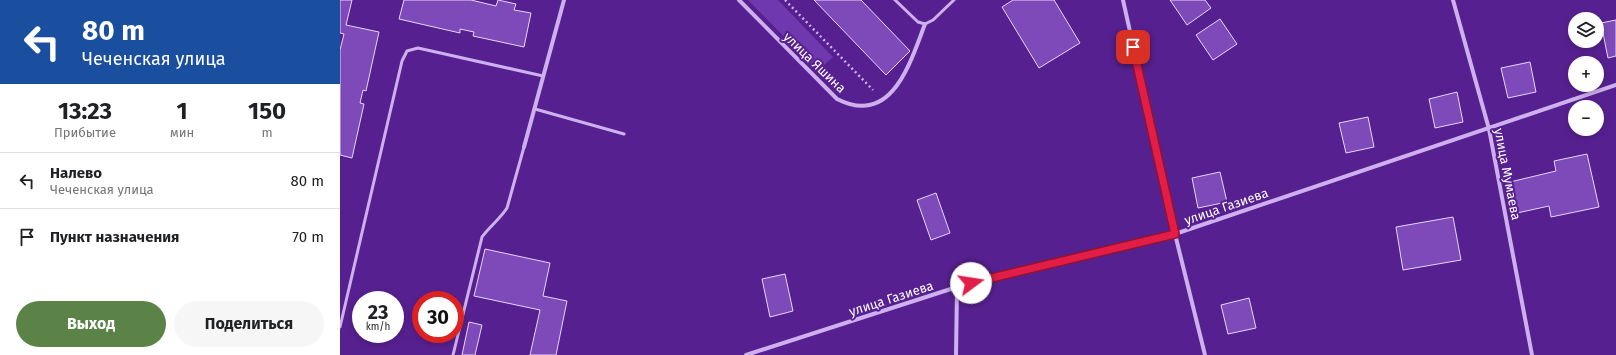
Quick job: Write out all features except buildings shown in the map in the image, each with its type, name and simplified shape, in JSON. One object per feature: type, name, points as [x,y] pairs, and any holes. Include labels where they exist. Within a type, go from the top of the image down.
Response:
[{"type":"street","points":[[524,147],[564,0]]},
{"type":"street","name":"улица Яшина","points":[[739,0],[837,99],[848,105],[860,107],[874,104],[889,96],[901,82],[908,69],[925,24]]},
{"type":"street","points":[[1123,0],[1175,234],[1205,355]]},
{"type":"street","name":"улица Мумаева","points":[[1453,0],[1489,129],[1532,355]]},
{"type":"street","name":"улица Газиева","points":[[746,355],[957,287],[1175,234],[1616,85]]},
{"type":"street","points":[[956,355],[957,287]]},
{"type":"lane","points":[[895,0],[918,22],[925,24],[933,20],[954,0]]},
{"type":"lane","points":[[340,327],[402,61],[407,51],[418,48],[543,76]]},
{"type":"lane","points":[[535,109],[624,134]]},
{"type":"lane","points":[[453,355],[482,237],[489,227],[502,216],[507,208],[524,147]]},
{"type":"path","points":[[785,0],[873,90]]},
{"type":"shaded area","points":[[748,0],[778,0],[833,57],[824,65],[815,68]]},
{"type":"route","points":[[971,283],[1175,234],[1133,47]]}]
